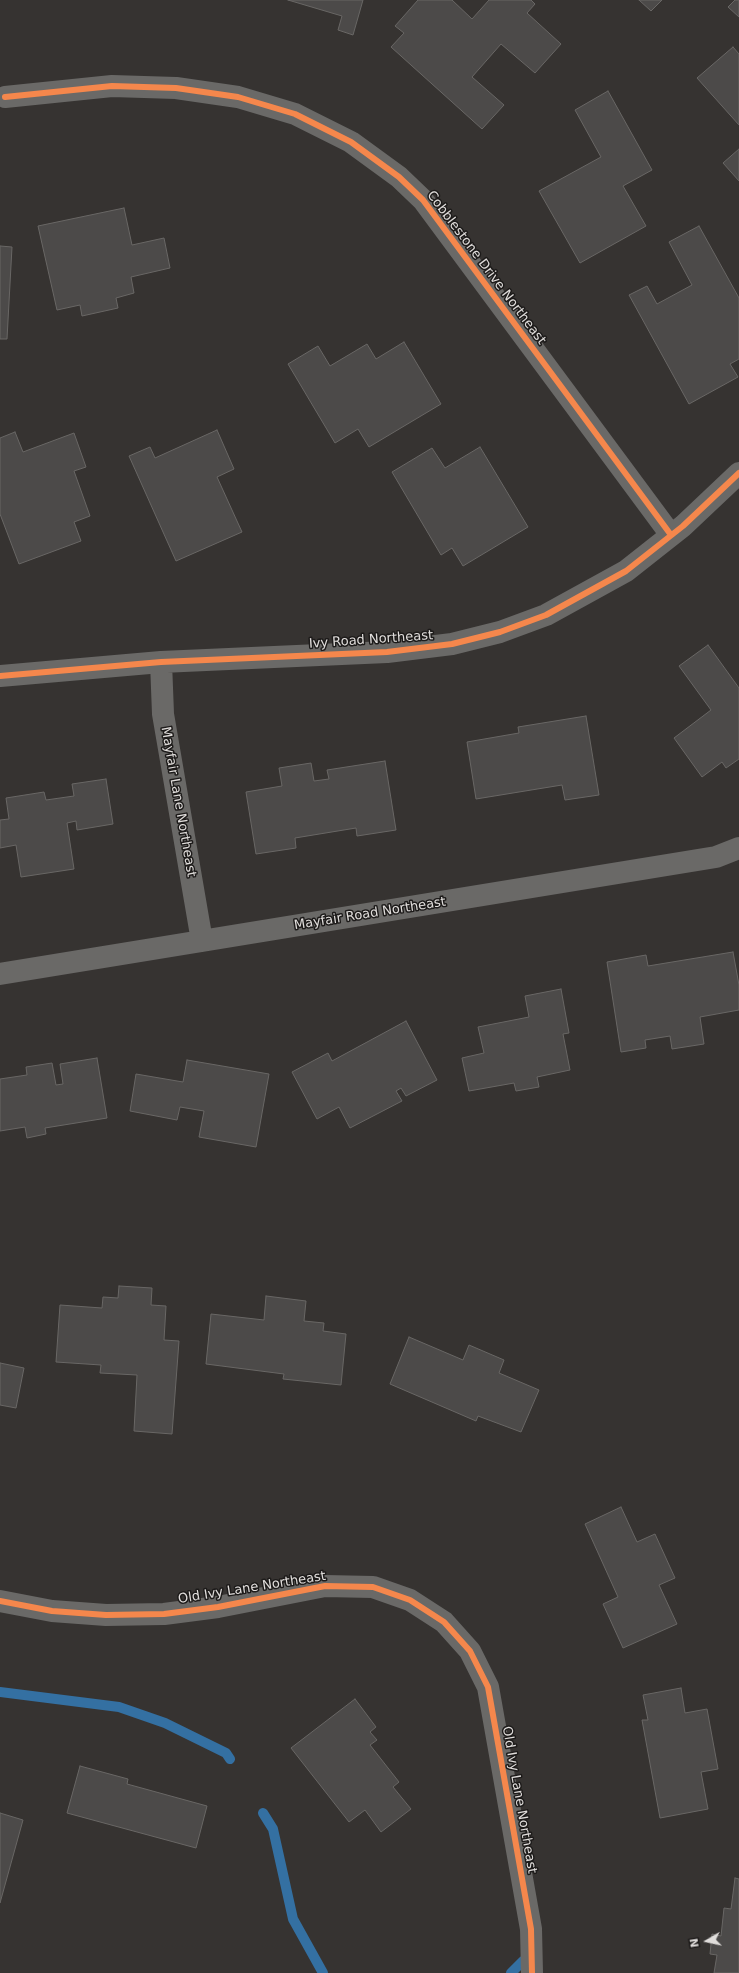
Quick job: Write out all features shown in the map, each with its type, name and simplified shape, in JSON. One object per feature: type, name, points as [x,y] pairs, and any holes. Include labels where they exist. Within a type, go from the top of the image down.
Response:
[{"type":"street","name":"Cobblestone Drive Northeast","points":[[5,97],[112,86],[176,88],[238,96],[295,114],[351,142],[400,177],[423,200],[671,535]]},
{"type":"street","name":"Ivy Road Northeast","points":[[0,676],[161,662],[387,652],[452,644],[500,632],[546,615],[626,572],[671,535],[739,473]]},
{"type":"street","name":"Mayfair Lane Northeast","points":[[161,662],[163,714],[202,941]]},
{"type":"street","name":"Mayfair Road Northeast","points":[[0,974],[716,857],[739,848]]},
{"type":"street","name":"Old Ivy Lane Northeast","points":[[0,1601],[52,1611],[106,1615],[164,1614],[218,1607],[325,1586],[373,1587],[410,1600],[444,1622],[470,1651],[488,1686],[531,1929],[532,1973]]},
{"type":"building","points":[[288,0],[363,0],[353,35],[338,30],[342,16]]},
{"type":"building","points":[[418,0],[452,0],[472,19],[489,0],[531,0],[535,4],[527,13],[561,44],[535,73],[501,44],[472,77],[504,105],[482,129],[391,47],[404,33],[395,26]]},
{"type":"building","points":[[639,0],[662,0],[651,11]]},
{"type":"building","points":[[735,0],[739,0],[739,17],[728,7]]},
{"type":"building","points":[[733,47],[739,54],[739,125],[697,78]]},
{"type":"building","points":[[608,91],[652,170],[623,186],[646,226],[580,263],[539,191],[601,157],[575,110]]},
{"type":"building","points":[[739,149],[739,181],[723,163]]},
{"type":"building","points":[[124,208],[132,245],[164,238],[170,268],[131,277],[134,293],[116,298],[118,308],[82,316],[80,305],[57,310],[38,226]]},
{"type":"building","points":[[699,226],[739,298],[739,359],[730,364],[738,377],[689,404],[629,295],[647,286],[657,304],[692,285],[669,242]]},
{"type":"building","points":[[0,246],[12,247],[7,339],[0,339]]},
{"type":"building","points":[[404,342],[441,404],[369,447],[358,429],[335,443],[288,364],[318,346],[330,366],[367,344],[376,359]]},
{"type":"building","points":[[217,430],[234,469],[217,477],[242,532],[176,561],[129,456],[150,447],[155,458]]},
{"type":"building","points":[[15,432],[23,452],[74,433],[86,467],[74,471],[90,516],[74,522],[81,541],[19,564],[0,514],[0,438]]},
{"type":"building","points":[[480,447],[528,527],[463,566],[452,548],[441,555],[392,472],[432,448],[445,468]]},
{"type":"building","points":[[708,645],[739,688],[739,759],[726,768],[722,762],[702,777],[674,738],[711,710],[679,666]]},
{"type":"building","points":[[586,716],[599,795],[565,800],[562,785],[476,799],[467,742],[519,733],[518,727]]},
{"type":"building","points":[[385,761],[396,830],[357,836],[356,828],[295,838],[296,848],[256,854],[246,792],[282,786],[279,768],[311,763],[314,781],[329,779],[327,770]]},
{"type":"building","points":[[106,779],[113,824],[77,830],[76,821],[67,823],[74,869],[21,877],[16,845],[0,848],[0,820],[9,819],[6,798],[44,792],[46,800],[74,796],[72,784]]},
{"type":"building","points":[[733,952],[739,985],[739,1010],[700,1017],[704,1044],[672,1049],[670,1036],[645,1040],[646,1048],[621,1052],[607,962],[646,955],[648,966]]},
{"type":"building","points":[[561,989],[569,1033],[563,1034],[570,1070],[537,1077],[539,1087],[516,1091],[514,1083],[469,1091],[462,1058],[484,1053],[478,1027],[529,1017],[525,996]]},
{"type":"building","points":[[406,1021],[437,1080],[406,1096],[401,1088],[396,1091],[402,1101],[350,1128],[339,1107],[317,1119],[292,1072],[328,1053],[332,1061]]},
{"type":"building","points":[[97,1058],[107,1118],[45,1128],[46,1134],[27,1138],[25,1127],[0,1131],[0,1079],[27,1075],[26,1067],[52,1063],[56,1085],[63,1084],[60,1064]]},
{"type":"building","points":[[187,1060],[269,1074],[256,1147],[199,1137],[204,1111],[180,1107],[177,1120],[130,1111],[136,1074],[183,1082]]},
{"type":"building","points":[[119,1286],[152,1288],[151,1305],[166,1306],[164,1340],[179,1341],[172,1434],[134,1431],[137,1375],[100,1373],[101,1365],[56,1362],[60,1305],[102,1308],[103,1297],[118,1298]]},
{"type":"building","points":[[266,1296],[306,1301],[304,1321],[324,1323],[323,1331],[346,1334],[341,1385],[283,1379],[284,1374],[206,1364],[211,1314],[264,1320]]},
{"type":"building","points":[[409,1337],[463,1360],[469,1345],[504,1360],[499,1373],[539,1390],[521,1432],[478,1416],[476,1421],[390,1384]]},
{"type":"building","points":[[0,1363],[24,1368],[16,1408],[0,1405]]},
{"type":"building","points":[[621,1507],[637,1542],[655,1534],[675,1578],[659,1585],[677,1624],[623,1648],[603,1604],[618,1597],[585,1524]]},
{"type":"building","points":[[681,1688],[685,1713],[707,1709],[718,1769],[701,1772],[708,1809],[660,1818],[642,1720],[648,1720],[643,1695]]},
{"type":"building","points":[[355,1699],[376,1727],[370,1732],[377,1740],[370,1745],[399,1782],[393,1787],[411,1809],[381,1832],[365,1810],[349,1822],[291,1748]]},
{"type":"building","points":[[80,1766],[128,1779],[127,1784],[207,1806],[196,1848],[67,1813]]},
{"type":"building","points":[[0,1813],[23,1820],[0,1903]]},
{"type":"building","points":[[735,1878],[739,1879],[739,1973],[714,1973],[717,1955],[710,1954],[712,1934],[721,1936],[724,1908],[731,1909]]},
{"type":"waterway","points":[[0,1692],[119,1707],[165,1723],[226,1753],[230,1759]]},
{"type":"waterway","points":[[263,1813],[273,1829],[293,1919],[323,1973]]},
{"type":"waterway","points":[[511,1973],[523,1961]]},
{"type":"cycle path","points":[[5,97],[112,86],[176,88],[238,97],[295,114],[351,142],[399,177],[423,200],[671,535]]},
{"type":"cycle path","points":[[0,676],[161,662],[387,652],[452,644],[500,632],[546,615],[626,571],[683,526],[739,473]]},
{"type":"cycle path","points":[[0,1601],[52,1611],[106,1615],[164,1614],[218,1607],[325,1586],[373,1587],[410,1600],[444,1622],[470,1651],[488,1687],[531,1929],[532,1973]]}]
